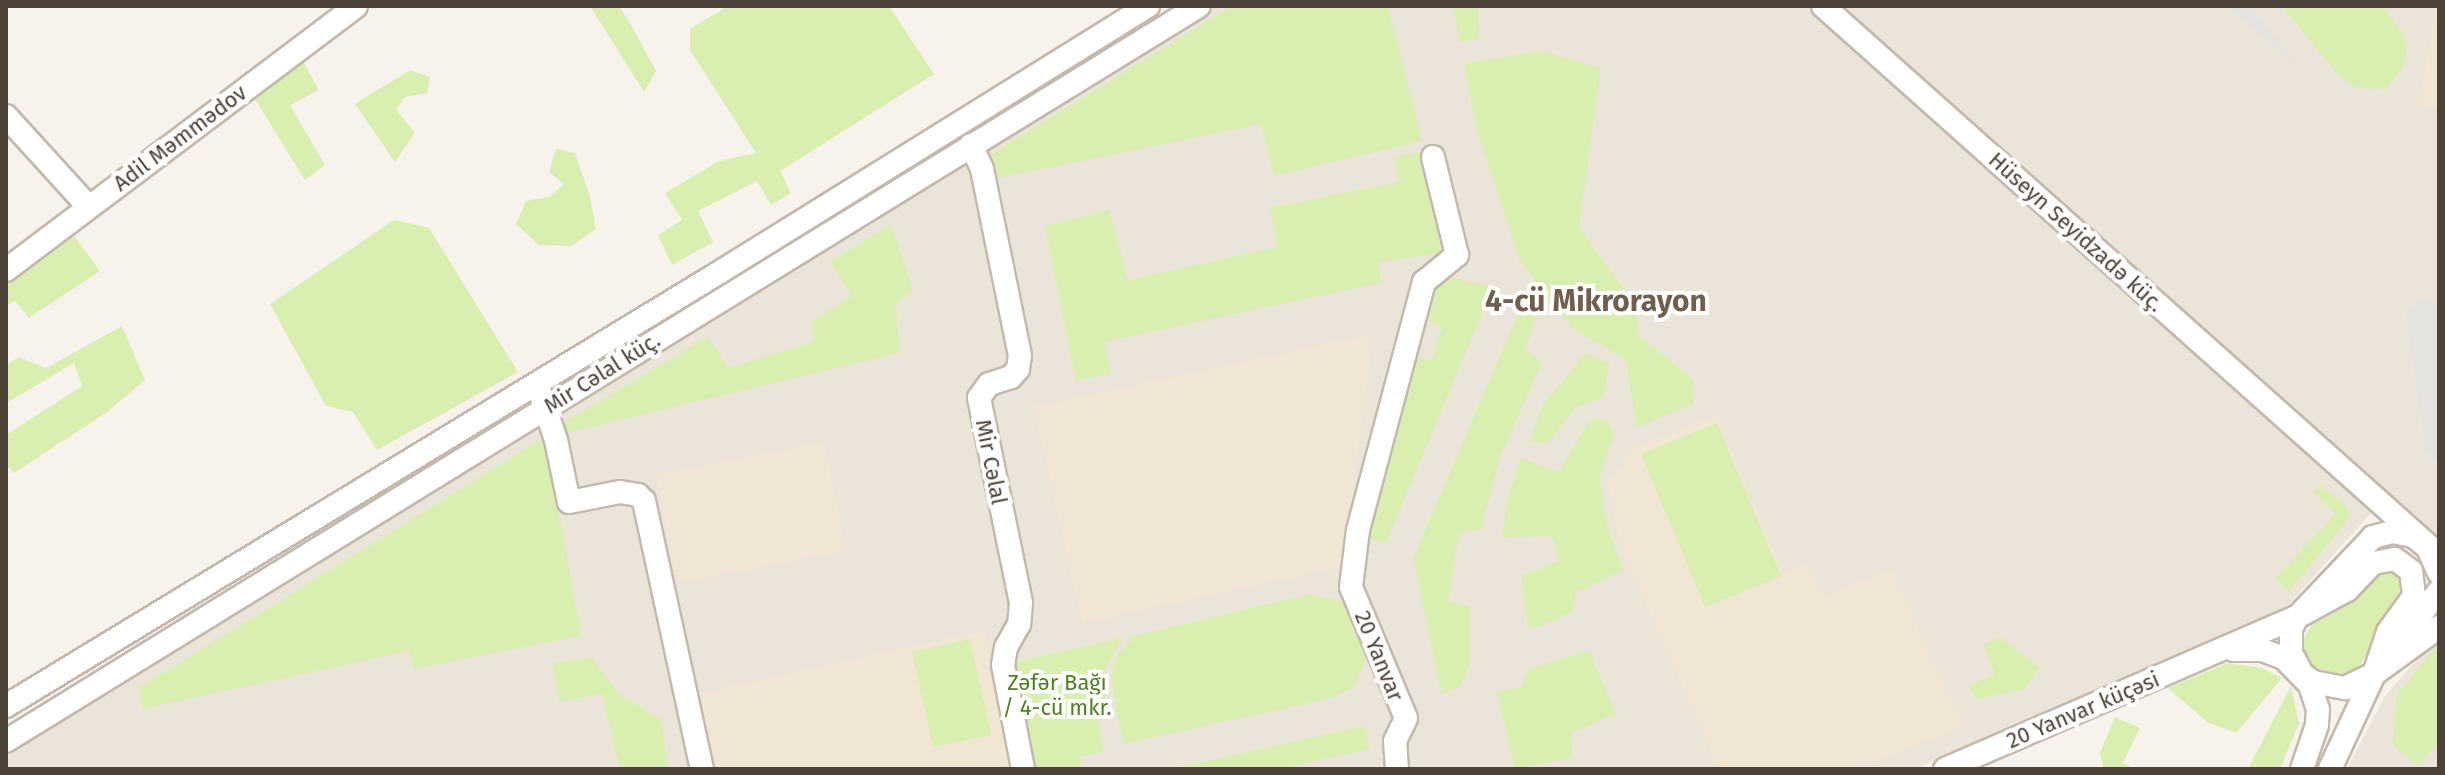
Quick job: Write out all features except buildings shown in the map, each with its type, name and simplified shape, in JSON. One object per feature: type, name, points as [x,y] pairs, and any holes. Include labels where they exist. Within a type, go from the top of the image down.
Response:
[{"type":"street","name":"Adil Məmmədov","points":[[6,270],[356,6]]},
{"type":"street","name":"Mir Cəlal küç.","points":[[6,706],[1148,6]]},
{"type":"street","name":"Mir Cəlal küç.","points":[[6,741],[1199,6]]},
{"type":"street","name":"Hüseyn Seyidzadə küç.","points":[[1823,6],[2352,479],[2427,540],[2439,573]]},
{"type":"street","points":[[6,116],[88,206]]},
{"type":"street","name":"Mir Cəlal","points":[[971,145],[982,169],[1020,355],[1018,369],[1011,377],[989,384],[979,398],[1022,613],[1006,647],[1003,665],[1023,769]]},
{"type":"street","name":"20 Yanvar","points":[[1397,769],[1395,741],[1406,718],[1351,587],[1358,530],[1424,282],[1457,255],[1433,157]]},
{"type":"street","points":[[536,382],[546,407],[569,502],[620,492],[638,495],[644,501],[702,769]]},
{"type":"street","points":[[2352,479],[2369,517],[2372,539]]},
{"type":"street","points":[[2302,769],[2314,737],[2318,709],[2310,685],[2290,646],[2297,617],[2372,539],[2404,533],[2427,540]]},
{"type":"street","name":"20 Yanvar küçəsi","points":[[1945,769],[2297,617],[2347,590],[2381,560],[2395,559],[2407,565],[2414,579],[2414,596],[2388,632],[2374,674]]},
{"type":"street","points":[[2330,769],[2374,674],[2434,597],[2439,579]]},
{"type":"street","points":[[2220,651],[2262,650],[2284,658],[2313,682],[2335,688],[2353,686],[2374,674],[2439,627]]},
{"type":"street","points":[[115,640],[129,665]]},
{"type":"shaded area","name":"4-cü Mikrorayon","points":[[1216,6],[2439,6],[2439,539],[2388,494],[2288,605],[2272,616],[1915,769],[6,769],[6,758],[132,672]]},
{"type":"shaded area","points":[[2227,6],[2251,6],[2297,65]]},
{"type":"shaded area","points":[[2439,6],[2439,108],[2418,105]]},
{"type":"shaded area","points":[[2423,294],[2439,309],[2439,465],[2426,451],[2406,316]]},
{"type":"shaded area","points":[[1373,334],[1343,566],[1082,623],[1034,407]]},
{"type":"shaded area","points":[[1717,415],[1783,572],[1808,563],[1824,596],[1891,569],[1963,726],[1857,769],[1719,769],[1620,544],[1608,484],[1634,448]]},
{"type":"shaded area","points":[[824,442],[846,550],[678,583],[656,475]]},
{"type":"shaded area","points":[[985,630],[1015,769],[710,769],[694,695]]},
{"type":"shaded area","points":[[2439,635],[2439,769],[2347,769],[2385,696]]},
{"type":"green space","points":[[590,6],[619,6],[631,25],[656,71],[644,92]]},
{"type":"green space","points":[[728,6],[889,6],[934,74],[780,171],[791,193],[771,205],[757,181],[698,211],[713,242],[672,265],[658,235],[682,220],[665,193],[719,161],[756,153],[690,50],[690,29]]},
{"type":"green space","points":[[1232,6],[1388,6],[1422,141],[1274,176],[1261,124],[999,178],[991,154]]},
{"type":"green space","points":[[1453,6],[1478,6],[1479,38],[1460,42]]},
{"type":"green space","points":[[2282,6],[2381,6],[2402,31],[2407,51],[2404,65],[2386,89],[2357,88],[2339,76]]},
{"type":"green space","points":[[1541,51],[1601,68],[1579,228],[1621,285],[1638,317],[1638,335],[1693,379],[1694,404],[1637,427],[1626,360],[1571,327],[1520,261],[1476,127],[1464,64]]},
{"type":"green space","points":[[300,56],[319,90],[290,105],[325,165],[305,180],[251,93]]},
{"type":"green space","points":[[410,70],[430,77],[427,93],[405,97],[396,110],[415,132],[395,162],[355,104]]},
{"type":"green space","points":[[556,149],[575,153],[590,197],[596,229],[571,246],[539,245],[516,224],[526,201],[549,197],[564,184],[549,172]]},
{"type":"green space","points":[[1422,152],[1442,253],[1379,262],[1380,283],[1104,342],[1111,373],[1076,381],[1045,226],[1109,210],[1128,280],[1278,247],[1269,208],[1399,182],[1394,157]]},
{"type":"green space","points":[[394,220],[429,228],[518,372],[377,450],[353,412],[326,406],[270,304]]},
{"type":"green space","points":[[891,224],[913,290],[896,304],[899,353],[562,434],[560,425],[708,337],[728,368],[816,341],[811,322],[852,296],[830,262]]},
{"type":"green space","points":[[70,230],[100,271],[29,318],[15,301],[6,306],[6,279]]},
{"type":"green space","points":[[1454,278],[1493,287],[1386,543],[1369,538],[1391,425],[1414,356],[1432,361],[1442,327],[1424,317],[1438,281]]},
{"type":"green space","points":[[1524,300],[1538,311],[1525,350],[1542,362],[1500,457],[1481,530],[1459,533],[1448,602],[1470,606],[1470,664],[1461,685],[1442,695],[1413,559]]},
{"type":"green space","points":[[122,326],[145,380],[107,412],[14,473],[6,465],[6,435],[82,386],[74,363],[6,403],[6,365],[19,357],[46,368]]},
{"type":"green space","points":[[1586,353],[1609,363],[1604,397],[1577,407],[1546,444],[1530,441],[1543,404]]},
{"type":"green space","points":[[1594,419],[1607,421],[1614,435],[1599,477],[1608,529],[1623,570],[1575,593],[1573,611],[1541,626],[1528,628],[1521,576],[1559,561],[1552,536],[1502,538],[1508,500],[1521,458],[1559,472],[1586,426]]},
{"type":"green space","points":[[1717,423],[1781,576],[1705,607],[1641,454]]},
{"type":"green space","points":[[545,437],[581,636],[414,669],[409,651],[143,709],[139,688]]},
{"type":"green space","points":[[2320,485],[2347,508],[2350,517],[2289,591],[2275,579],[2336,513],[2313,492]]},
{"type":"green space","points":[[2396,568],[2408,589],[2356,671],[2342,678],[2323,675],[2313,669],[2303,651],[2303,640],[2313,622],[2371,574]]},
{"type":"green space","points":[[1307,595],[1336,599],[1349,607],[1364,646],[1365,661],[1354,687],[1332,698],[1123,744],[1111,678],[1117,655],[1135,636]]},
{"type":"green space","points":[[2000,637],[2039,667],[2024,690],[1976,699],[1968,686],[1995,674],[1983,645]]},
{"type":"green space","name":"Zəfər Bağı / 4-cü mkr.","points":[[1122,638],[1103,673],[1107,707],[1096,710],[1104,752],[1080,757],[1082,769],[1030,769],[1008,664]]},
{"type":"green space","points":[[970,639],[991,735],[933,747],[912,652]]},
{"type":"green space","points":[[2439,643],[2439,742],[2418,766],[2393,745],[2396,696]]},
{"type":"green space","points":[[1589,651],[1616,714],[1571,733],[1572,758],[1515,769],[1497,692],[1522,687],[1528,669]]},
{"type":"green space","points":[[592,658],[618,693],[661,720],[668,769],[620,769],[602,693],[560,702],[552,663]]},
{"type":"green space","points":[[2228,663],[2262,668],[2282,678],[2236,733],[2207,722],[2168,688]]},
{"type":"green space","points":[[2291,686],[2299,723],[2280,769],[2248,769]]},
{"type":"green space","points":[[2115,717],[2140,728],[2123,763],[2135,769],[2104,769],[2100,753]]},
{"type":"green space","points":[[1365,726],[1370,749],[1281,769],[1170,769]]},
{"type":"district","name":"4-cü Mikrorayon","points":[[1596,301]]}]
